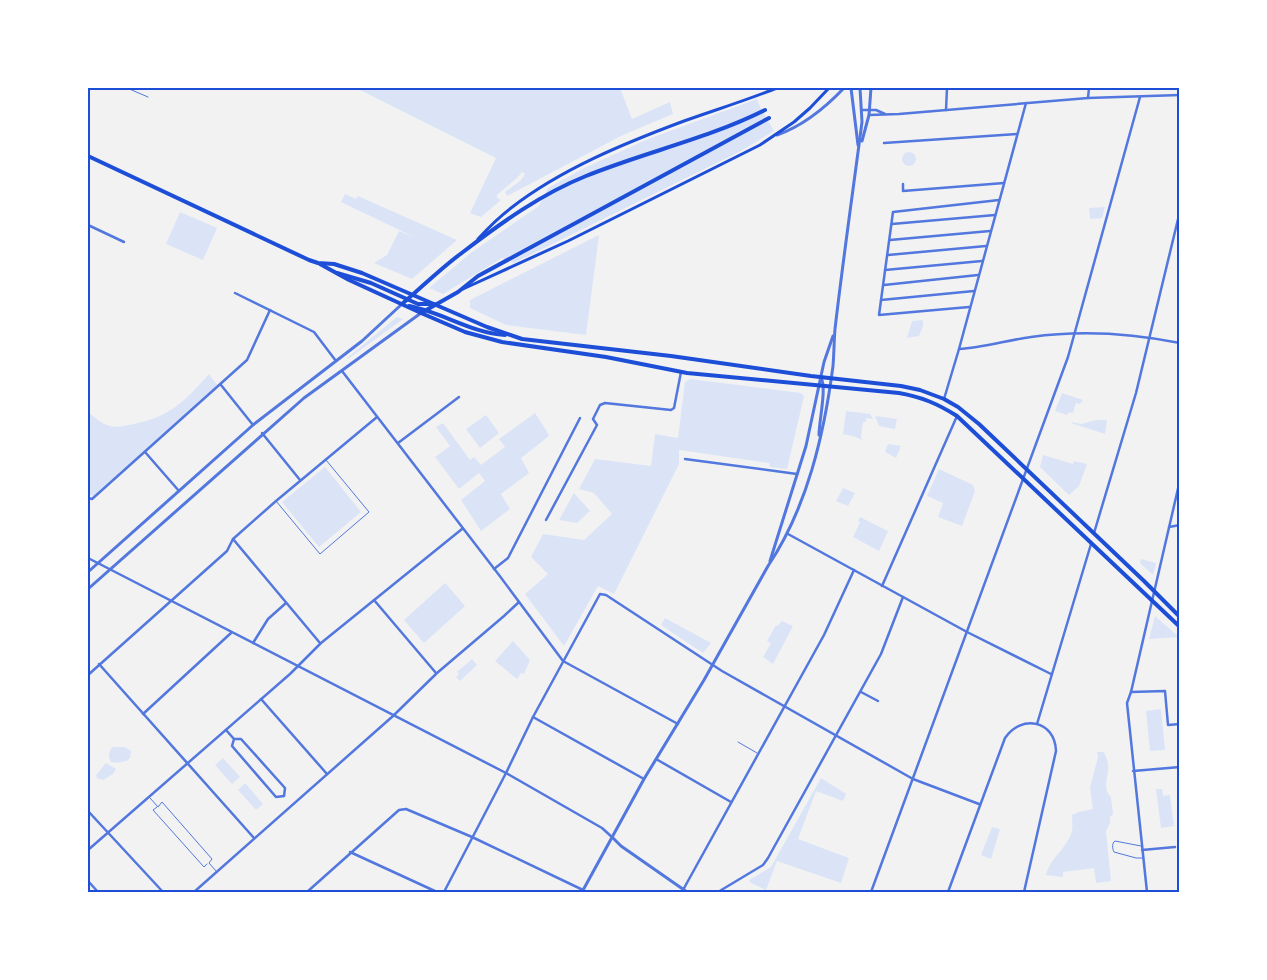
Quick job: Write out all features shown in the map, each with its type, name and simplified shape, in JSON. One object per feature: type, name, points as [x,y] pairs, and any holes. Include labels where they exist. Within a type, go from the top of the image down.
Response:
[{"type":"main road","points":[[402,304],[510,209],[570,171],[616,149],[777,88]]},
{"type":"main road","points":[[421,313],[458,292],[568,241],[760,145],[810,108],[829,88]]},
{"type":"main road","points":[[470,246],[552,192],[584,177],[620,163],[719,131],[764,110]]},
{"type":"main road","points":[[458,292],[478,276],[769,118]]},
{"type":"main road","points":[[88,156],[421,313],[465,332],[495,341],[606,357],[681,371],[900,393],[917,396],[940,405],[957,416],[1180,627]]},
{"type":"main road","points":[[318,263],[334,264],[362,273],[522,339],[670,356],[831,379],[901,386],[920,390],[944,399],[958,407],[979,424],[1028,469],[1180,617]]},
{"type":"main road","points":[[333,272],[350,276],[408,300],[423,304],[436,304]]},
{"type":"main road","points":[[402,304],[427,309],[491,334],[510,335]]},
{"type":"street","points":[[776,135],[797,127],[813,116],[844,88]]},
{"type":"street","points":[[851,88],[858,151]]},
{"type":"street","points":[[307,892],[399,810],[406,809],[472,836],[582,891],[644,779],[788,534],[802,500],[819,444],[830,387],[835,331],[862,122],[860,88]]},
{"type":"street","points":[[858,151],[869,115],[871,88]]},
{"type":"street","points":[[946,88],[946,110]]},
{"type":"street","points":[[1088,98],[1089,88]]},
{"type":"street","points":[[869,115],[1088,98],[1180,96]]},
{"type":"street","points":[[871,892],[1024,480],[1075,333],[1140,97]]},
{"type":"street","points":[[944,399],[1026,103]]},
{"type":"street","points":[[862,110],[870,109],[887,114]]},
{"type":"street","points":[[884,143],[1017,134]]},
{"type":"street","points":[[903,184],[903,191],[1004,183]]},
{"type":"street","points":[[969,307],[879,315],[893,212],[999,200]]},
{"type":"street","points":[[1094,534],[1136,393],[1180,211]]},
{"type":"street","points":[[892,224],[995,215]]},
{"type":"street","points":[[88,225],[124,242]]},
{"type":"street","points":[[889,240],[990,231]]},
{"type":"street","points":[[887,255],[986,246]]},
{"type":"street","points":[[885,270],[982,261]]},
{"type":"street","points":[[884,285],[978,275]]},
{"type":"street","points":[[881,300],[974,291]]},
{"type":"street","points":[[235,293],[314,332],[336,362]]},
{"type":"street","points":[[88,572],[254,424],[362,341],[402,304]]},
{"type":"street","points":[[88,498],[92,499],[247,360],[270,310]]},
{"type":"street","points":[[88,589],[262,433],[304,398],[421,313]]},
{"type":"street","points":[[768,566],[798,475],[820,377],[835,331]]},
{"type":"street","points":[[959,349],[1028,337],[1075,333],[1113,333],[1150,337],[1180,343]]},
{"type":"street","points":[[341,370],[378,416],[563,661],[678,724]]},
{"type":"street","points":[[546,520],[597,425],[593,419],[600,405],[605,402],[671,410],[674,408],[681,371]]},
{"type":"street","points":[[819,444],[819,423],[824,386],[820,377]]},
{"type":"street","points":[[221,385],[254,424]]},
{"type":"street","points":[[398,443],[459,398]]},
{"type":"street","points":[[88,675],[226,551],[233,539],[300,480],[378,416]]},
{"type":"street","points":[[882,586],[957,416]]},
{"type":"street","points":[[494,569],[508,558],[580,418]]},
{"type":"street","points":[[262,433],[300,480]]},
{"type":"street","points":[[145,452],[179,491]]},
{"type":"street","points":[[685,459],[798,475]]},
{"type":"street","points":[[1147,892],[1127,703],[1180,480]]},
{"type":"street","points":[[1169,527],[1180,525]]},
{"type":"street","points":[[88,850],[262,699],[321,643],[462,529]]},
{"type":"street","points":[[781,530],[967,632],[1051,674]]},
{"type":"street","points":[[233,539],[321,643]]},
{"type":"street","points":[[1037,724],[1092,544]]},
{"type":"street","points":[[88,558],[108,570],[506,773],[602,828],[621,846],[687,892]]},
{"type":"street","points":[[683,890],[824,635],[854,570]]},
{"type":"street","points":[[444,892],[533,717],[600,594],[606,595],[712,664],[912,779],[979,804]]},
{"type":"street","points":[[718,892],[763,865],[768,858],[862,692],[881,654],[903,597]]},
{"type":"street","points":[[374,600],[437,673]]},
{"type":"street","points":[[194,892],[393,716],[437,673],[501,619],[519,601]]},
{"type":"street","points":[[253,643],[268,619],[286,602]]},
{"type":"street","points":[[143,714],[231,633]]},
{"type":"street","points":[[99,664],[254,838]]},
{"type":"street","points":[[1131,692],[1164,691],[1168,725],[1180,724]]},
{"type":"street","points":[[862,692],[878,701]]},
{"type":"street","points":[[262,699],[327,774]]},
{"type":"street","points":[[533,717],[644,779]]},
{"type":"street","points":[[948,892],[1005,738],[1018,725],[1037,724],[1047,729],[1051,734],[1056,751],[1024,892]]},
{"type":"street","points":[[226,730],[234,739],[241,739],[285,788],[284,796],[276,797],[232,746],[234,739]]},
{"type":"street","points":[[656,760],[731,802]]},
{"type":"street","points":[[1133,771],[1180,767]]},
{"type":"street","points":[[88,811],[163,892]]},
{"type":"street","points":[[1142,848],[1175,847]]},
{"type":"street","points":[[350,852],[437,892]]},
{"type":"street","points":[[88,881],[98,892]]},
{"type":"lane","points":[[127,88],[148,97]]},
{"type":"lane","points":[[276,501],[320,554],[370,512],[326,459]]},
{"type":"lane","points":[[738,742],[758,753]]},
{"type":"lane","points":[[149,797],[158,807]]},
{"type":"lane","points":[[162,802],[212,859],[204,867],[153,810],[158,807],[162,802]]},
{"type":"lane","points":[[1142,848],[1117,840],[1113,842],[1112,848],[1114,852],[1143,858]]},
{"type":"lane","points":[[208,863],[217,872]]},
{"type":"shaded area","points":[[356,88],[620,88],[632,119],[670,102],[673,114],[623,135],[507,196],[505,192],[521,180],[525,174],[522,172],[497,195],[497,198],[501,200],[481,217],[470,213],[496,158]]},
{"type":"shaded area","points":[[757,99],[774,131],[741,151],[514,263],[502,258],[443,294],[429,288],[472,252],[539,206],[548,188],[584,168],[648,139]]},
{"type":"shaded area","points":[[909,152],[914,154],[916,159],[914,164],[909,166],[904,164],[902,159],[904,154]]},
{"type":"shaded area","points":[[345,194],[356,199],[358,196],[457,240],[412,279],[374,263],[387,255],[399,231],[414,237],[341,202]]},
{"type":"shaded area","points":[[1105,207],[1102,218],[1090,219],[1089,208]]},
{"type":"shaded area","points":[[180,212],[217,228],[203,260],[166,244]]},
{"type":"shaded area","points":[[599,235],[586,335],[506,325],[470,308],[470,300]]},
{"type":"shaded area","points":[[397,317],[403,319],[347,358]]},
{"type":"shaded area","points":[[923,320],[919,336],[907,338],[912,321]]},
{"type":"shaded area","points":[[209,374],[217,385],[93,496],[88,493],[88,412],[101,422],[112,427],[143,422],[174,408]]},
{"type":"shaded area","points":[[690,379],[801,393],[804,396],[787,469],[770,467],[769,463],[679,450],[679,464],[614,594],[598,586],[564,646],[525,594],[548,574],[531,557],[543,534],[584,540],[612,514],[594,493],[579,489],[595,459],[651,466],[655,434],[678,438],[685,382]]},
{"type":"shaded area","points":[[1062,393],[1083,400],[1080,404],[1076,403],[1073,413],[1069,412],[1067,415],[1055,411]]},
{"type":"shaded area","points":[[846,411],[870,414],[873,419],[866,418],[866,421],[863,423],[862,440],[843,434]]},
{"type":"shaded area","points":[[535,413],[549,436],[521,458],[529,473],[501,494],[510,509],[481,531],[461,500],[485,481],[479,473],[459,489],[435,457],[450,446],[436,427],[443,423],[470,460],[474,457],[481,465],[505,447],[499,439]]},
{"type":"shaded area","points":[[486,415],[499,433],[480,448],[466,429]]},
{"type":"shaded area","points":[[875,416],[897,419],[895,429],[879,426]]},
{"type":"shaded area","points":[[1096,420],[1107,420],[1105,434],[1071,423],[1081,424]]},
{"type":"shaded area","points":[[888,444],[901,446],[896,458],[885,452]]},
{"type":"shaded area","points":[[1043,455],[1073,464],[1074,461],[1087,464],[1079,486],[1069,495],[1040,467]]},
{"type":"shaded area","points":[[325,467],[361,512],[319,547],[282,502]]},
{"type":"shaded area","points":[[939,469],[973,485],[975,491],[962,526],[938,517],[943,503],[927,496]]},
{"type":"shaded area","points":[[843,488],[855,493],[848,506],[836,501]]},
{"type":"shaded area","points":[[574,493],[590,511],[577,523],[559,520]]},
{"type":"shaded area","points":[[860,517],[888,531],[879,551],[853,537],[860,522],[858,521]]},
{"type":"shaded area","points":[[1141,559],[1156,563],[1153,575],[1140,563]]},
{"type":"shaded area","points":[[445,583],[465,606],[424,643],[404,620]]},
{"type":"shaded area","points":[[1155,616],[1179,637],[1149,639]]},
{"type":"shaded area","points":[[665,618],[711,643],[703,653],[661,625]]},
{"type":"shaded area","points":[[782,621],[793,626],[773,664],[763,657],[771,643],[767,641],[776,625],[778,626]]},
{"type":"shaded area","points":[[513,641],[530,660],[524,674],[521,673],[517,679],[495,661]]},
{"type":"shaded area","points":[[472,659],[477,665],[460,681],[456,677],[459,674],[457,672]]},
{"type":"shaded area","points":[[1161,709],[1165,750],[1150,751],[1146,711]]},
{"type":"shaded area","points":[[113,747],[125,747],[131,751],[130,758],[126,761],[111,762],[109,754]]},
{"type":"shaded area","points":[[1097,752],[1104,752],[1108,765],[1106,787],[1111,797],[1113,814],[1110,817],[1110,823],[1106,831],[1111,881],[1096,883],[1094,868],[1063,872],[1063,877],[1046,875],[1051,863],[1070,837],[1072,815],[1093,809],[1090,788],[1098,757]]},
{"type":"shaded area","points":[[223,758],[240,777],[232,784],[215,765]]},
{"type":"shaded area","points":[[106,763],[116,769],[113,774],[103,780],[97,778],[96,775]]},
{"type":"shaded area","points":[[821,778],[846,794],[843,801],[816,791],[798,839],[849,858],[841,883],[777,861],[766,890],[751,883],[749,880],[771,867]]},
{"type":"shaded area","points":[[245,783],[263,804],[256,810],[238,790]]},
{"type":"shaded area","points":[[1156,789],[1162,789],[1163,796],[1170,795],[1174,826],[1161,828]]},
{"type":"shaded area","points":[[992,827],[1000,829],[991,859],[981,855]]}]
